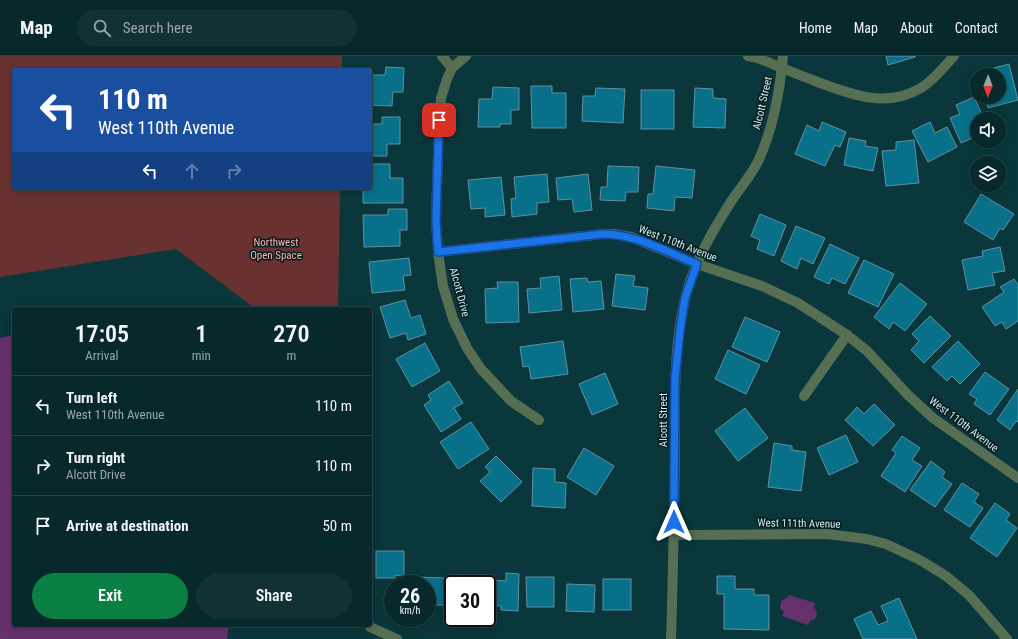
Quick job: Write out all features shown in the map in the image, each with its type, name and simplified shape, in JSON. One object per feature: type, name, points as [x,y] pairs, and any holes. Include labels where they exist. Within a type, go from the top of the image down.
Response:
[{"type":"street","points":[[442,56],[452,68],[466,56]]},
{"type":"street","points":[[748,56],[758,58],[843,92],[860,97],[884,99],[898,98],[920,88],[932,79],[954,56]]},
{"type":"street","name":"Alcott Street","points":[[671,639],[674,535],[675,378],[685,298],[697,264],[720,218],[760,158],[778,98],[783,56]]},
{"type":"street","name":"Alcott Drive","points":[[452,68],[441,98],[439,120],[436,221],[438,252],[443,286],[453,319],[467,348],[481,369],[511,401],[539,420]]},
{"type":"street","name":"West 110th Avenue","points":[[438,252],[614,234],[631,237],[697,264],[762,286],[798,303],[847,335],[867,351],[933,418],[1018,478]]},
{"type":"street","points":[[804,396],[847,335]]},
{"type":"street","name":"West 111th Avenue","points":[[674,535],[827,534],[867,539],[886,544],[920,560],[946,576],[969,595],[1007,639]]},
{"type":"street","points":[[370,627],[396,639]]},
{"type":"green space","name":"Northwest Open Space","points":[[0,56],[342,56],[342,68],[12,68],[12,190],[340,190],[338,307],[253,307],[176,249],[0,277]]},
{"type":"shaded area","points":[[12,335],[12,627],[229,627],[227,639],[0,639],[0,338]]},
{"type":"shaded area","points":[[789,595],[815,603],[814,607],[817,612],[816,618],[810,621],[808,625],[782,616],[784,612],[780,608],[782,600],[787,598]]},
{"type":"building","points":[[886,56],[915,56],[915,57],[888,65]]},
{"type":"building","points":[[1009,64],[1018,100],[1006,103],[1006,68],[994,68]]},
{"type":"building","points":[[386,67],[404,68],[403,92],[393,92],[392,106],[372,105],[372,75],[385,75]]},
{"type":"building","points":[[531,86],[552,86],[552,93],[566,93],[566,128],[532,128]]},
{"type":"building","points":[[493,87],[519,88],[519,110],[511,110],[511,124],[500,124],[500,127],[478,127],[479,99],[492,99]]},
{"type":"building","points":[[596,88],[625,89],[623,123],[582,121],[583,96],[595,96]]},
{"type":"building","points":[[695,88],[713,89],[713,98],[726,99],[725,128],[693,127]]},
{"type":"building","points":[[641,90],[674,90],[674,129],[641,129]]},
{"type":"building","points":[[970,99],[970,104],[977,104],[981,112],[970,112],[970,139],[961,143],[950,118],[960,114],[956,105]]},
{"type":"building","points":[[987,104],[1003,104],[988,108]]},
{"type":"building","points":[[382,117],[400,117],[400,144],[387,144],[387,156],[372,156],[372,124],[382,124]]},
{"type":"building","points":[[822,122],[846,132],[840,147],[835,145],[825,166],[795,154],[807,125],[819,131]]},
{"type":"building","points":[[930,122],[935,133],[947,127],[957,147],[928,162],[912,131]]},
{"type":"building","points":[[849,138],[866,141],[865,146],[878,148],[873,171],[844,165]]},
{"type":"building","points":[[914,140],[919,183],[886,186],[882,151],[896,150],[896,142]]},
{"type":"building","points":[[372,164],[390,164],[390,178],[403,178],[403,203],[363,203],[363,190],[372,190]]},
{"type":"building","points":[[608,166],[639,167],[638,192],[626,192],[625,201],[600,200],[601,187],[607,187]]},
{"type":"building","points":[[656,166],[695,170],[692,198],[675,197],[674,211],[647,208],[648,194],[653,194]]},
{"type":"building","points":[[547,174],[549,202],[537,203],[537,214],[512,217],[511,199],[516,198],[514,177]]},
{"type":"building","points":[[588,174],[592,210],[574,212],[572,199],[558,200],[556,178]]},
{"type":"building","points":[[501,177],[505,215],[485,217],[485,208],[471,209],[468,180]]},
{"type":"building","points":[[981,194],[1014,214],[1003,230],[1000,228],[993,240],[964,222]]},
{"type":"building","points":[[388,209],[407,209],[407,230],[400,230],[400,246],[364,247],[363,215],[388,215]]},
{"type":"building","points":[[760,214],[786,225],[774,256],[757,249],[760,240],[751,236]]},
{"type":"building","points":[[796,226],[825,238],[813,264],[801,258],[797,269],[781,261]]},
{"type":"building","points":[[830,244],[859,258],[845,284],[832,278],[829,284],[814,277]]},
{"type":"building","points":[[1000,247],[1005,271],[992,273],[995,285],[968,290],[962,260],[983,256],[982,251]]},
{"type":"building","points":[[409,258],[411,275],[403,276],[405,290],[372,293],[369,262]]},
{"type":"building","points":[[864,260],[894,274],[878,307],[848,293]]},
{"type":"building","points":[[616,274],[635,276],[633,286],[648,288],[645,310],[612,306]]},
{"type":"building","points":[[559,276],[562,310],[529,313],[527,289],[541,288],[540,278]]},
{"type":"building","points":[[587,278],[588,282],[601,281],[604,309],[573,312],[570,279]]},
{"type":"building","points":[[1014,279],[1018,285],[1018,321],[1006,329],[1002,322],[995,326],[982,307],[1004,292],[1000,287]]},
{"type":"building","points":[[497,282],[518,282],[519,322],[486,323],[485,289],[498,288]]},
{"type":"building","points":[[900,283],[927,304],[905,331],[893,322],[889,329],[874,317]]},
{"type":"building","points":[[405,300],[411,318],[420,315],[426,334],[408,340],[406,333],[390,338],[380,307]]},
{"type":"building","points":[[930,316],[951,336],[924,363],[911,350],[919,341],[912,334]]},
{"type":"building","points":[[745,317],[780,332],[767,362],[732,347]]},
{"type":"building","points":[[563,341],[568,374],[531,379],[529,366],[523,367],[520,347]]},
{"type":"building","points":[[958,341],[980,364],[960,384],[952,376],[947,381],[932,367]]},
{"type":"building","points":[[425,343],[440,371],[412,387],[396,359]]},
{"type":"building","points":[[728,350],[760,365],[746,394],[715,379]]},
{"type":"building","points":[[985,372],[1009,389],[990,415],[974,404],[977,399],[969,394]]},
{"type":"building","points":[[605,373],[618,404],[592,415],[579,384]]},
{"type":"building","points":[[449,381],[463,403],[454,408],[461,419],[441,432],[424,405],[431,400],[428,395]]},
{"type":"building","points":[[1018,389],[1018,422],[1016,421],[1010,430],[997,420]]},
{"type":"building","points":[[874,404],[895,425],[873,446],[845,420],[857,407],[864,414]]},
{"type":"building","points":[[745,408],[768,438],[738,461],[715,431]]},
{"type":"building","points":[[471,422],[489,449],[458,469],[440,442]]},
{"type":"building","points":[[846,435],[858,462],[829,475],[817,448]]},
{"type":"building","points":[[902,436],[920,448],[912,460],[922,466],[905,492],[881,476],[896,453],[892,450]]},
{"type":"building","points":[[774,443],[792,446],[792,450],[806,452],[801,491],[768,487]]},
{"type":"building","points":[[584,448],[614,466],[596,495],[567,477]]},
{"type":"building","points":[[496,456],[522,482],[501,502],[480,481],[490,472],[485,467]]},
{"type":"building","points":[[931,461],[945,472],[942,477],[952,484],[935,507],[910,490]]},
{"type":"building","points":[[533,468],[555,469],[555,482],[566,483],[565,508],[532,506]]},
{"type":"building","points":[[962,483],[979,494],[974,502],[983,508],[970,527],[944,510]]},
{"type":"building","points":[[995,503],[1010,514],[1006,520],[1017,528],[997,557],[970,538]]},
{"type":"building","points":[[376,551],[404,551],[404,575],[384,575],[384,578],[376,578]]},
{"type":"building","points":[[506,573],[519,574],[518,611],[501,610],[501,606],[496,606],[496,580],[506,581]]},
{"type":"building","points":[[717,576],[735,576],[735,589],[754,589],[754,595],[769,595],[769,630],[724,629],[724,594],[717,594]]},
{"type":"building","points":[[526,577],[554,577],[554,607],[527,607]]},
{"type":"building","points":[[436,578],[444,578],[444,605],[436,605]]},
{"type":"building","points":[[603,579],[631,579],[631,610],[603,610]]},
{"type":"building","points":[[567,584],[595,585],[594,612],[566,611]]},
{"type":"building","points":[[899,598],[917,639],[863,639],[854,619],[871,611],[878,625],[888,621],[881,606]]},
{"type":"route","points":[[439,120],[436,221],[438,252],[614,234],[631,237],[697,264],[685,298],[675,378],[674,522]]}]
